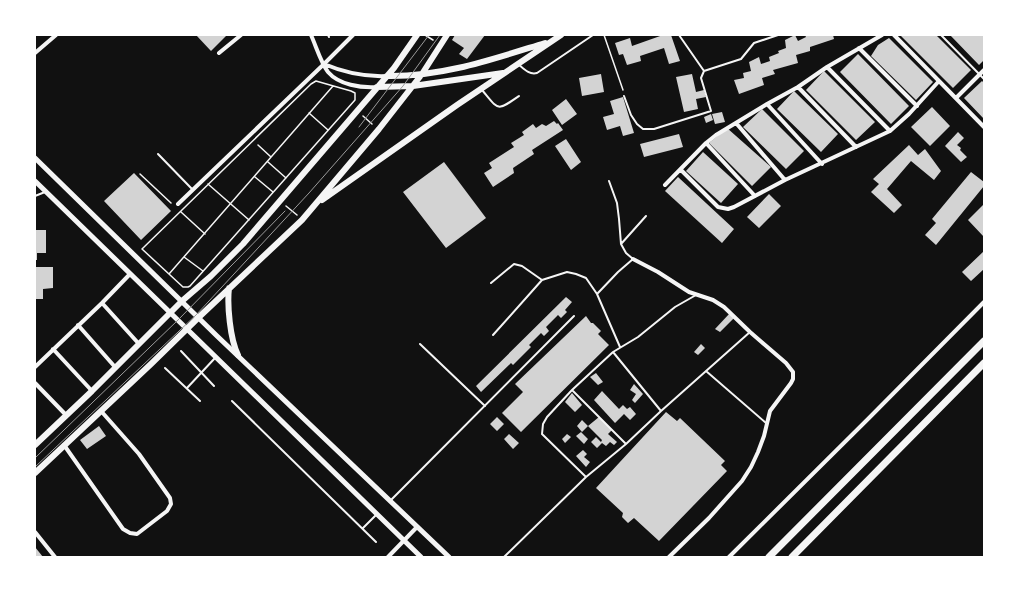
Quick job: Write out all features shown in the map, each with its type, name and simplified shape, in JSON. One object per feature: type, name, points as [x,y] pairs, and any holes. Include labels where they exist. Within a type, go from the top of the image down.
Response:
[{"type":"main road","points":[[35,444],[92,391],[182,301],[211,276],[243,244],[377,87],[418,35]]},
{"type":"main road","points":[[35,474],[302,220],[379,130],[422,74],[446,35]]},
{"type":"main road","points":[[314,206],[504,73],[561,35]]},
{"type":"main road","points":[[386,76],[411,76],[469,66],[552,41]]},
{"type":"main road","points":[[377,87],[413,86],[504,73]]},
{"type":"main road","points":[[229,288],[231,331],[238,355]]},
{"type":"main road","points":[[768,557],[984,341]]},
{"type":"main road","points":[[792,557],[984,363]]},
{"type":"street","points":[[35,53],[56,35]]},
{"type":"street","points":[[219,53],[241,35]]},
{"type":"street","points":[[312,35],[328,72],[342,81],[353,85],[377,87]]},
{"type":"street","points":[[178,204],[353,35]]},
{"type":"street","points":[[665,184],[681,170],[706,143],[767,104],[798,87],[827,66],[882,35]]},
{"type":"street","points":[[894,35],[984,127]]},
{"type":"street","points":[[858,48],[917,106]]},
{"type":"street","points":[[324,64],[341,71],[359,75],[386,76]]},
{"type":"street","points":[[827,66],[890,131]]},
{"type":"street","points":[[956,98],[984,70]]},
{"type":"street","points":[[681,170],[718,207],[734,207],[785,180],[874,140],[890,131],[917,106],[939,81]]},
{"type":"street","points":[[798,87],[856,147]]},
{"type":"street","points":[[767,104],[822,164]]},
{"type":"street","points":[[736,123],[785,180]]},
{"type":"street","points":[[706,143],[755,196]]},
{"type":"street","points":[[35,158],[448,557]]},
{"type":"street","points":[[35,181],[422,557]]},
{"type":"street","points":[[633,259],[658,272],[689,292],[713,300],[724,307],[786,363],[793,372],[791,384],[770,411],[764,436],[758,452],[742,481],[709,518],[669,557]]},
{"type":"street","points":[[35,366],[102,303],[130,274]]},
{"type":"street","points":[[729,557],[875,413],[984,302]]},
{"type":"street","points":[[102,303],[139,344]]},
{"type":"street","points":[[78,326],[115,367]]},
{"type":"street","points":[[53,350],[92,391]]},
{"type":"street","points":[[35,383],[66,415]]},
{"type":"street","points":[[64,445],[123,529],[130,533],[137,534],[167,511],[171,504],[170,498],[139,454],[101,411]]},
{"type":"street","points":[[388,557],[417,527]]},
{"type":"street","points":[[35,532],[55,557]]},
{"type":"lane","points":[[518,64],[533,74],[593,35]]},
{"type":"lane","points":[[679,35],[704,71]]},
{"type":"lane","points":[[624,96],[631,115],[637,124],[643,129],[654,129],[711,111],[701,78],[704,71],[741,59],[754,43],[778,35]]},
{"type":"lane","points":[[941,35],[984,79]]},
{"type":"lane","points":[[481,89],[495,106],[500,107],[505,106],[519,96]]},
{"type":"lane","points":[[158,154],[193,190]]},
{"type":"lane","points":[[597,294],[633,259],[626,253],[621,244],[620,219],[617,203],[609,181]]},
{"type":"lane","points":[[35,196],[46,192]]},
{"type":"lane","points":[[621,244],[646,216]]},
{"type":"lane","points":[[491,283],[514,264],[522,266],[542,280]]},
{"type":"lane","points":[[493,335],[542,280],[567,272],[586,278],[597,294],[620,348]]},
{"type":"lane","points":[[586,477],[542,434],[543,424],[547,417],[572,390],[613,352],[638,337],[675,307],[697,294]]},
{"type":"lane","points":[[390,501],[574,316]]},
{"type":"lane","points":[[504,557],[586,477],[626,444],[750,332]]},
{"type":"lane","points":[[420,344],[485,406]]},
{"type":"lane","points":[[181,351],[214,386]]},
{"type":"lane","points":[[613,352],[661,411]]},
{"type":"lane","points":[[186,389],[216,357]]},
{"type":"lane","points":[[165,368],[200,401]]},
{"type":"lane","points":[[706,371],[766,423]]},
{"type":"lane","points":[[572,390],[626,444]]},
{"type":"lane","points":[[232,401],[376,542]]},
{"type":"lane","points":[[363,528],[377,514]]},
{"type":"path","points":[[425,35],[440,45]]},
{"type":"path","points":[[604,35],[624,96]]},
{"type":"path","points":[[318,82],[334,86],[353,92],[356,98],[328,130],[190,286],[183,288],[142,249],[311,84],[318,82]]},
{"type":"path","points":[[169,274],[334,86]]},
{"type":"path","points":[[309,114],[328,130]]},
{"type":"path","points":[[258,145],[271,157]]},
{"type":"path","points":[[268,161],[286,178]]},
{"type":"path","points":[[254,177],[273,192]]},
{"type":"path","points":[[208,184],[249,220]]},
{"type":"path","points":[[280,200],[302,220]]},
{"type":"path","points":[[184,257],[203,271]]},
{"type":"building","points":[[196,35],[227,35],[211,51]]},
{"type":"building","points":[[455,35],[485,35],[467,59],[459,54],[464,48],[452,40]]},
{"type":"building","points":[[663,35],[671,35],[680,61],[669,64],[664,48],[640,56],[641,61],[627,65],[623,54],[619,55],[615,43],[630,38],[632,46]]},
{"type":"building","points":[[795,35],[798,41],[806,37],[805,35],[833,35],[834,39],[810,47],[810,51],[796,55],[798,63],[773,70],[775,74],[762,78],[764,85],[739,94],[734,80],[744,78],[743,73],[751,71],[749,62],[759,57],[761,64],[770,61],[769,57],[786,48],[785,40]]},
{"type":"building","points":[[936,35],[971,70],[953,88],[901,36]]},
{"type":"building","points":[[950,35],[983,35],[984,60],[979,65]]},
{"type":"building","points":[[889,38],[933,82],[916,100],[871,56],[878,45]]},
{"type":"building","points":[[858,54],[909,106],[891,124],[840,72]]},
{"type":"building","points":[[824,71],[875,122],[856,140],[806,90]]},
{"type":"building","points":[[601,74],[604,92],[582,96],[579,78]]},
{"type":"building","points":[[692,74],[696,92],[704,90],[706,97],[696,99],[698,109],[684,112],[676,77]]},
{"type":"building","points":[[982,81],[984,83],[984,119],[964,98]]},
{"type":"building","points":[[794,91],[838,134],[821,152],[777,109]]},
{"type":"building","points":[[623,97],[634,133],[623,136],[620,126],[607,130],[603,117],[614,114],[610,101]]},
{"type":"building","points":[[566,99],[577,114],[562,125],[552,110]]},
{"type":"building","points":[[932,107],[950,126],[930,146],[911,127]]},
{"type":"building","points":[[762,109],[804,151],[786,169],[743,127]]},
{"type":"building","points":[[722,112],[725,122],[715,124],[712,114]]},
{"type":"building","points":[[711,114],[713,120],[706,123],[704,117]]},
{"type":"building","points":[[554,121],[557,124],[558,123],[563,130],[532,150],[534,154],[513,168],[514,173],[493,187],[484,173],[492,168],[489,163],[514,147],[511,143],[524,135],[522,132],[533,124],[536,128],[542,124],[546,126]]},
{"type":"building","points":[[727,128],[771,167],[752,186],[709,143]]},
{"type":"building","points":[[958,132],[964,138],[957,145],[967,157],[961,162],[945,146]]},
{"type":"building","points":[[679,134],[683,147],[644,157],[640,144]]},
{"type":"building","points":[[566,139],[581,162],[571,170],[555,146]]},
{"type":"building","points":[[909,145],[918,155],[925,149],[941,171],[934,180],[911,161],[887,189],[902,205],[894,213],[871,192],[879,184],[873,179]]},
{"type":"building","points":[[703,152],[738,184],[721,203],[686,171]]},
{"type":"building","points":[[444,162],[486,218],[446,248],[403,192]]},
{"type":"building","points":[[971,172],[984,182],[984,186],[936,245],[925,235],[936,223],[932,219]]},
{"type":"building","points":[[134,173],[171,211],[141,240],[104,201]]},
{"type":"building","points":[[678,177],[734,229],[722,243],[665,191]]},
{"type":"building","points":[[769,194],[781,206],[759,228],[747,217]]},
{"type":"building","points":[[984,204],[984,237],[968,220]]},
{"type":"building","points":[[35,230],[46,230],[46,253],[37,253],[37,260],[35,260]]},
{"type":"building","points":[[984,251],[984,269],[971,281],[962,272]]},
{"type":"building","points":[[35,267],[53,267],[53,288],[43,289],[43,299],[35,299]]},
{"type":"building","points":[[566,297],[572,302],[565,310],[567,312],[561,318],[558,315],[546,327],[549,331],[544,336],[541,333],[529,345],[531,347],[513,365],[511,363],[481,392],[476,386]]},
{"type":"building","points":[[730,313],[734,318],[720,332],[715,329]]},
{"type":"building","points":[[586,316],[591,323],[593,323],[601,331],[598,334],[609,345],[521,432],[502,413],[523,392],[515,384]]},
{"type":"building","points":[[701,344],[705,348],[698,355],[694,352]]},
{"type":"building","points":[[596,373],[603,382],[598,385],[590,377]]},
{"type":"building","points":[[634,384],[643,394],[635,403],[632,400],[636,394],[630,390]]},
{"type":"building","points":[[602,391],[619,409],[623,405],[627,409],[630,407],[636,414],[630,420],[624,414],[615,423],[594,400]]},
{"type":"building","points":[[572,393],[582,405],[575,412],[565,402]]},
{"type":"building","points":[[666,412],[677,421],[680,418],[725,461],[721,465],[727,471],[659,541],[634,518],[628,523],[622,517],[623,513],[596,488]]},
{"type":"building","points":[[497,417],[504,424],[497,431],[490,424]]},
{"type":"building","points":[[599,417],[612,430],[608,434],[617,442],[614,445],[610,442],[606,446],[602,443],[597,448],[591,442],[596,437],[601,442],[602,440],[588,426]]},
{"type":"building","points":[[582,420],[588,426],[582,432],[577,426]]},
{"type":"building","points":[[99,426],[106,436],[87,449],[80,440]]},
{"type":"building","points":[[581,432],[588,439],[584,444],[576,436]]},
{"type":"building","points":[[509,434],[519,443],[513,449],[504,439]]},
{"type":"building","points":[[567,434],[571,437],[565,443],[562,439]]},
{"type":"building","points":[[583,450],[587,454],[584,457],[590,462],[586,467],[576,456]]},
{"type":"building","points":[[35,547],[43,557],[35,557]]},
{"type":"tram line","points":[[359,127],[429,35]]},
{"type":"tram line","points":[[35,467],[196,315],[309,193],[403,86],[440,35]]},
{"type":"tram line","points":[[35,458],[178,320],[285,211]]}]
